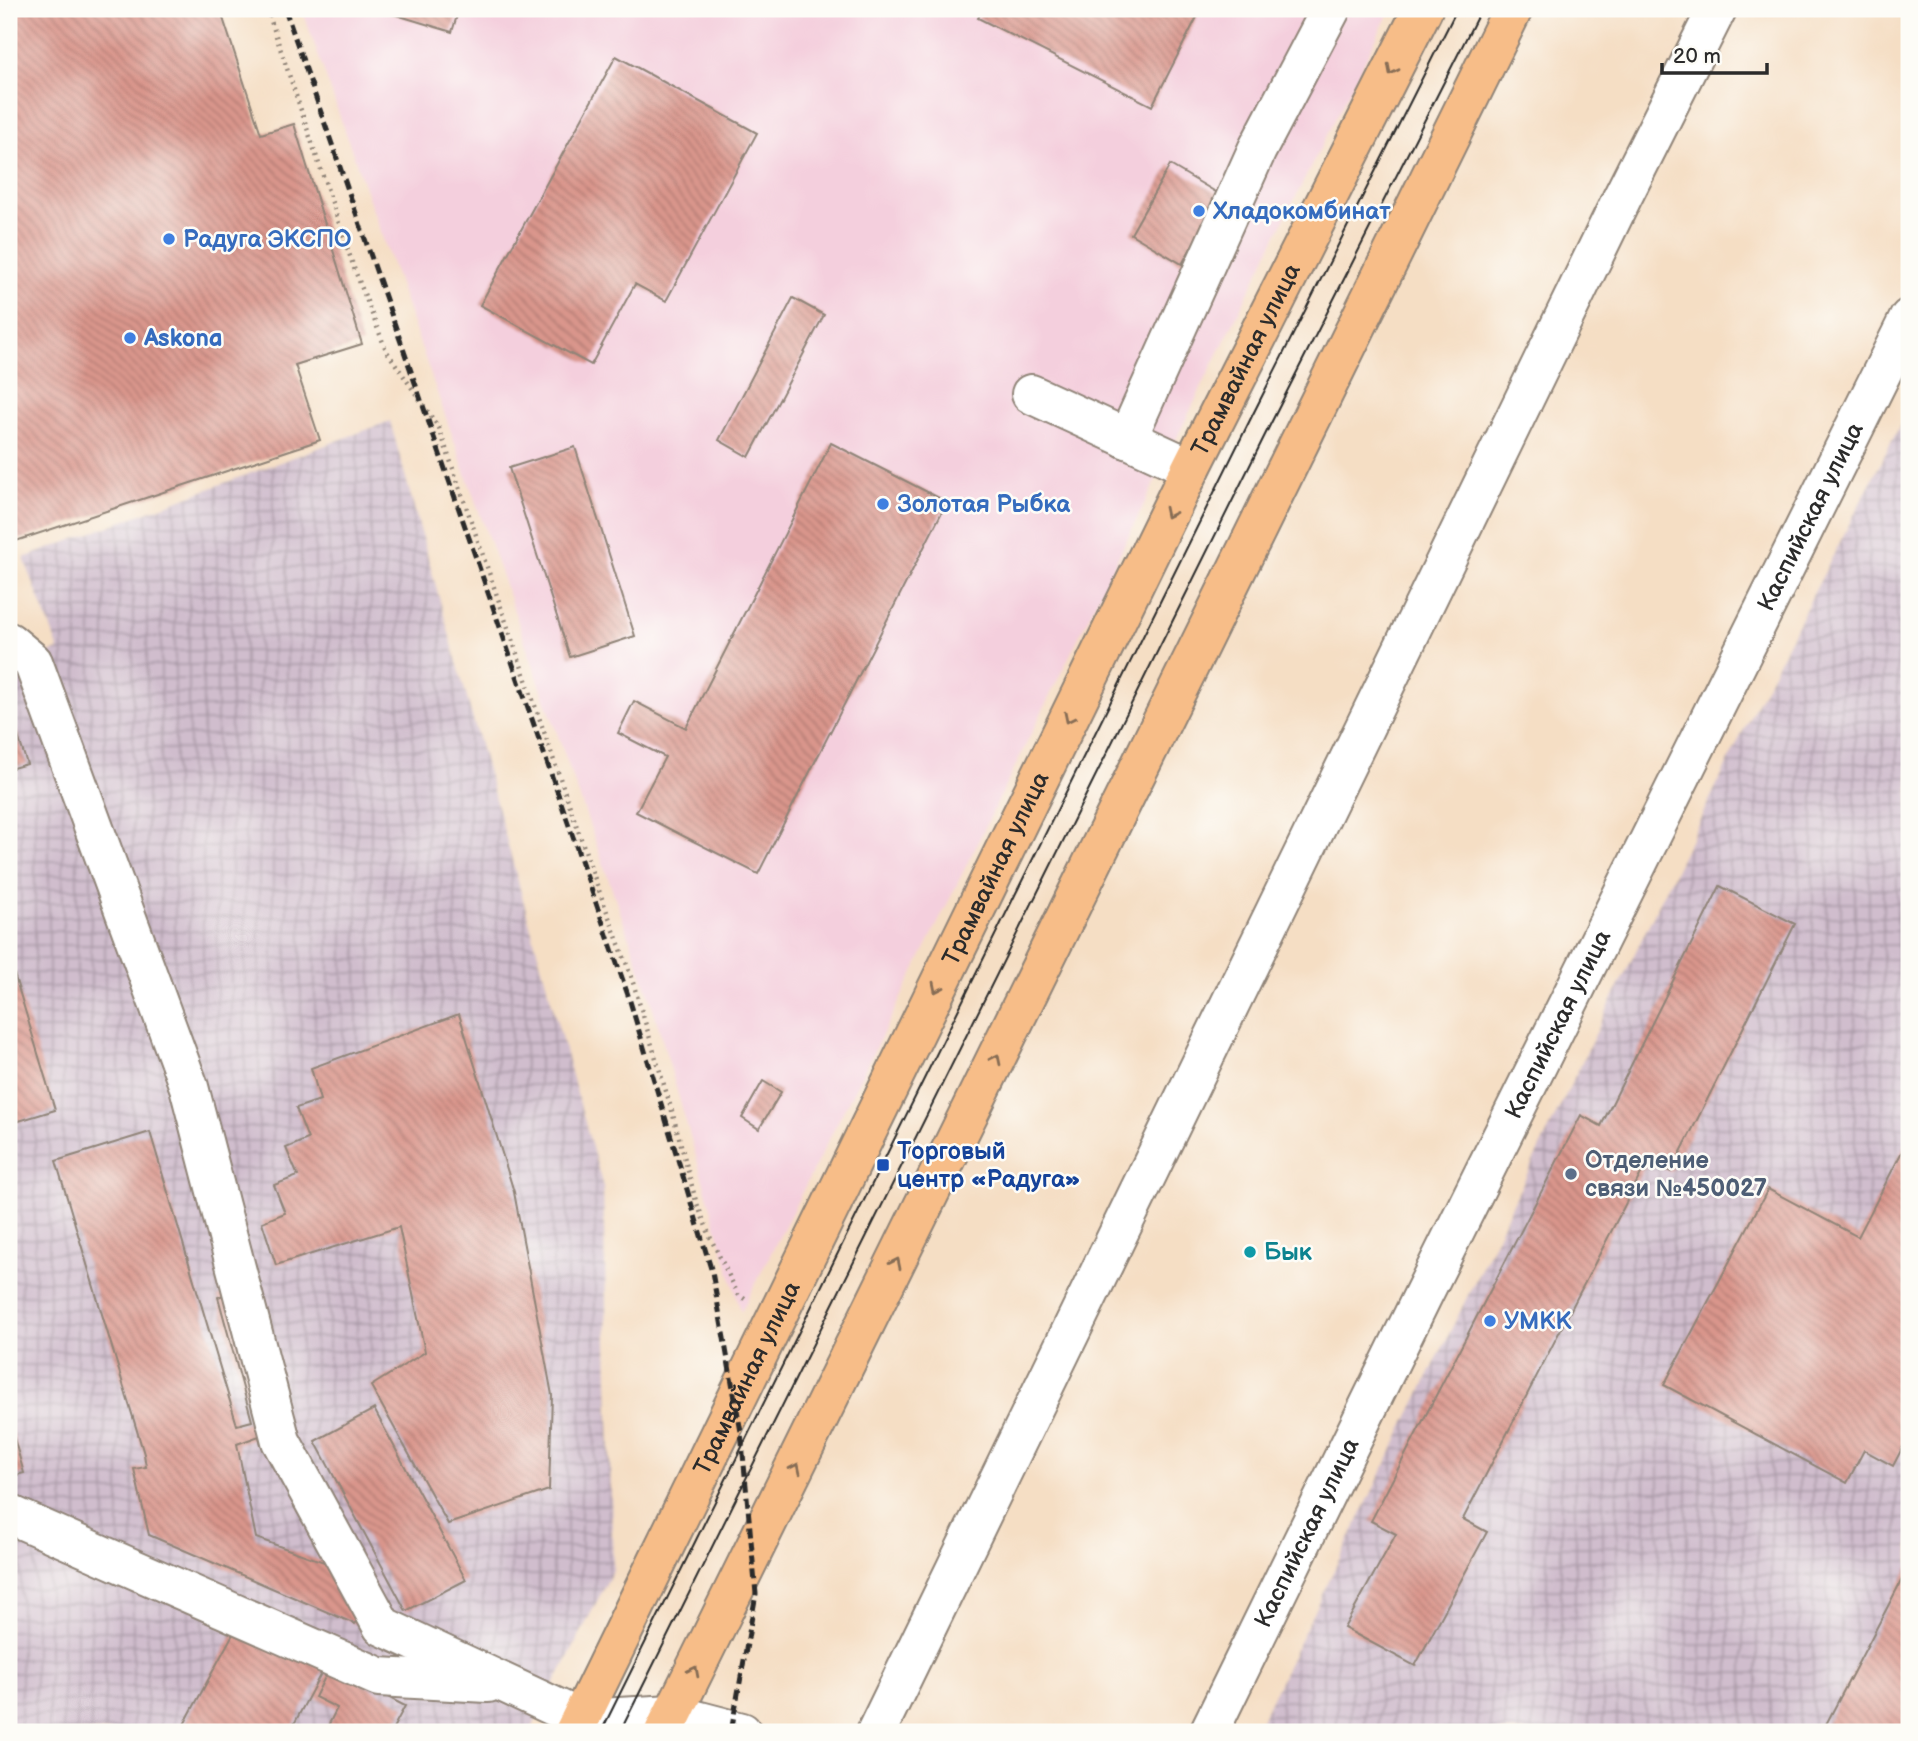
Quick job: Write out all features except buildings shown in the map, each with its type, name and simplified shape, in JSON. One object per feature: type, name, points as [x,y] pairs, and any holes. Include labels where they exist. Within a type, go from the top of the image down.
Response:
[{"type":"main road","name":"Трамвайная улица","points":[[577,1725],[1191,468],[1423,9]]},
{"type":"main road","points":[[668,1723],[1513,9]]},
{"type":"street","points":[[1127,439],[1258,150],[1331,9]]},
{"type":"street","points":[[876,1732],[1622,198],[1717,9]]},
{"type":"street","name":"Каспийская улица","points":[[1209,1732],[1440,1259],[1909,318]]},
{"type":"street","points":[[1031,394],[1191,468]]},
{"type":"street","points":[[9,642],[33,662],[189,1087],[281,1441],[382,1626],[508,1685],[577,1725],[668,1723],[742,1732]]},
{"type":"street","points":[[9,1514],[379,1677],[508,1685]]},
{"type":"path","points":[[267,9],[354,268],[386,350],[439,428],[631,976],[673,1111],[696,1201],[738,1294],[774,1322]]},
{"type":"shaded area","points":[[302,9],[1391,9],[1292,204],[905,990],[741,1312],[649,994]]},
{"type":"shaded area","points":[[1909,408],[1909,1732],[1255,1732],[1752,713]]},
{"type":"shaded area","points":[[390,421],[603,1187],[613,1570],[530,1732],[9,1732],[9,665],[59,650],[24,558]]},
{"type":"tram line","points":[[601,1732],[1252,416],[1457,9]]},
{"type":"tram line","points":[[620,1732],[1270,425],[1481,9]]},
{"type":"railway","points":[[285,9],[629,998],[712,1272],[741,1432],[756,1594],[731,1732]]},
{"type":"place","name":"Хладокомбинат","points":[[1199,211]]},
{"type":"place","name":"Радуга ЭКСПО","points":[[169,239]]},
{"type":"place","name":"Askona","points":[[130,338]]},
{"type":"place","name":"Золотая Рыбка","points":[[883,504]]},
{"type":"place","name":"Торговый центр «Радуга»","points":[[883,1165]]},
{"type":"place","name":"Отделение связи №450027","points":[[1571,1174]]},
{"type":"place","name":"Бык","points":[[1250,1252]]},
{"type":"place","name":"УМКК","points":[[1490,1321]]}]
